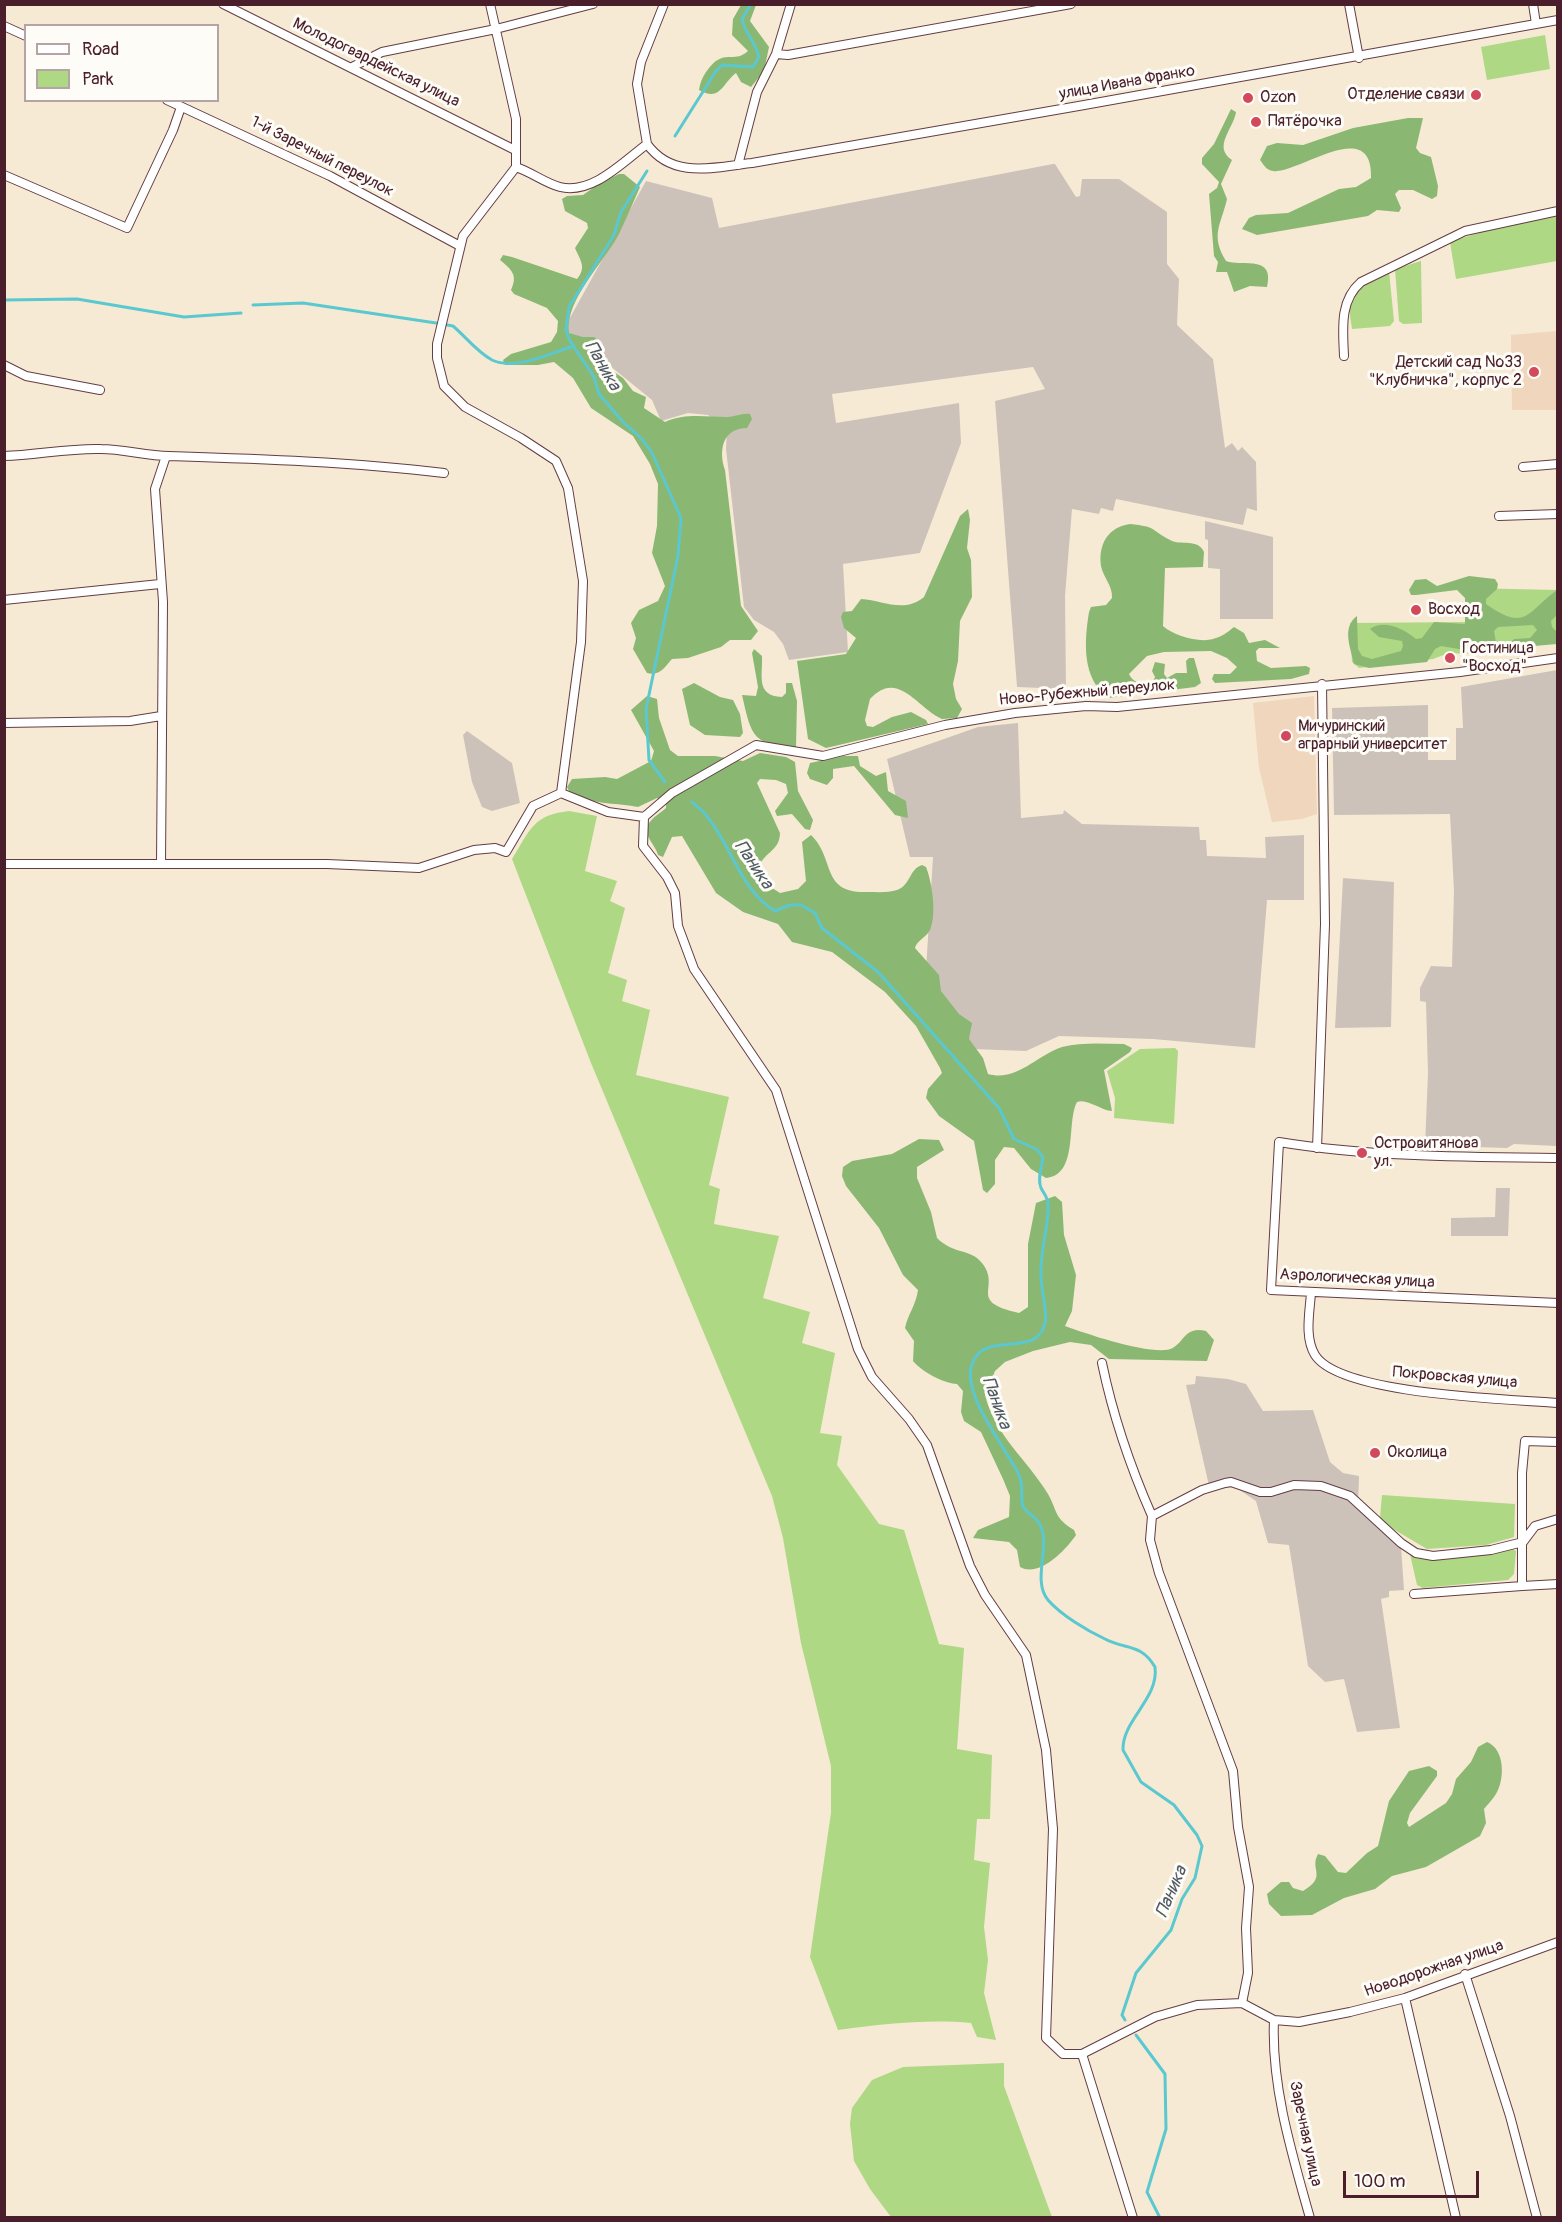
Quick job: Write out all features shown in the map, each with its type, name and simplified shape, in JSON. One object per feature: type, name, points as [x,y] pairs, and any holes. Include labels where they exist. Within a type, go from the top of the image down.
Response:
[{"type":"street","name":"Молодогвардейская улица","points":[[223,4],[515,150]]},
{"type":"street","points":[[490,4],[516,118],[516,167],[463,236],[437,344],[437,358],[444,386],[465,406],[556,461],[568,488],[583,581],[581,642],[561,793]]},
{"type":"street","points":[[352,67],[382,52],[496,29],[593,4]]},
{"type":"street","points":[[516,167],[560,187],[576,188],[607,174],[647,144],[637,84],[641,62],[664,4]]},
{"type":"street","points":[[738,165],[757,92],[776,54],[792,4]]},
{"type":"street","points":[[776,54],[788,55],[1071,4]]},
{"type":"street","points":[[1349,4],[1359,58]]},
{"type":"street","points":[[1533,4],[1536,24]]},
{"type":"street","name":"улица Ивана Франко","points":[[647,144],[675,165],[690,170],[738,165],[1359,58],[1557,20]]},
{"type":"street","points":[[4,26],[24,35]]},
{"type":"street","name":"1-й Заречный переулок","points":[[171,102],[330,176],[460,246]]},
{"type":"street","points":[[4,175],[127,228],[181,107]]},
{"type":"street","points":[[1344,356],[1345,305],[1351,290],[1361,282],[1465,231],[1557,211]]},
{"type":"street","points":[[4,365],[26,376],[100,390]]},
{"type":"street","points":[[4,456],[100,448],[166,456],[220,456],[362,464],[444,473]]},
{"type":"street","points":[[161,864],[162,602],[156,489],[166,456]]},
{"type":"street","points":[[1523,467],[1557,464]]},
{"type":"street","points":[[1500,516],[1557,514]]},
{"type":"street","points":[[4,600],[160,584]]},
{"type":"street","name":"Ново-Рубежный переулок","points":[[644,817],[672,793],[756,745],[823,756],[945,725],[1015,713],[1086,706],[1117,707],[1322,684],[1460,672],[1557,658]]},
{"type":"street","points":[[1322,684],[1325,924],[1317,1148],[1451,1156],[1557,1158]]},
{"type":"street","points":[[4,723],[130,721],[160,716]]},
{"type":"street","points":[[4,864],[327,864],[419,868],[474,850],[495,848],[506,852],[533,806],[561,793],[608,812],[644,817],[641,831],[643,846],[667,877],[675,893],[678,926],[694,969],[776,1090],[858,1349],[872,1377],[909,1419],[927,1445],[959,1529],[970,1566],[985,1595],[1026,1655],[1046,1750],[1053,1829],[1046,2038],[1063,2054],[1082,2054],[1155,2017],[1197,2005],[1242,2003],[1248,1973],[1246,1929],[1249,1887],[1238,1827],[1233,1771],[1159,1573],[1150,1540],[1152,1516],[1128,1462],[1102,1363]]},
{"type":"street","name":"Аэрологическая улица","points":[[1317,1148],[1279,1142],[1276,1164],[1271,1290],[1557,1303]]},
{"type":"street","name":"Покровская улица","points":[[1311,1292],[1309,1336],[1314,1354],[1333,1370],[1387,1388],[1557,1403]]},
{"type":"street","points":[[1522,1586],[1522,1473],[1525,1441],[1557,1442]]},
{"type":"street","points":[[1152,1516],[1202,1490],[1225,1483],[1231,1482],[1260,1492],[1271,1492],[1294,1485],[1321,1486],[1350,1496],[1401,1543],[1424,1556],[1491,1550],[1522,1542],[1535,1526],[1557,1519]]},
{"type":"street","points":[[1414,1594],[1557,1584]]},
{"type":"street","name":"Новодорожная улица","points":[[1242,2003],[1274,2020],[1299,2022],[1405,1998],[1557,1942]]},
{"type":"street","points":[[1465,1974],[1510,2116],[1537,2217]]},
{"type":"street","points":[[1405,1998],[1456,2217]]},
{"type":"street","name":"Заречная улица","points":[[1274,2020],[1273,2040],[1282,2113],[1310,2217]]},
{"type":"street","points":[[1082,2054],[1132,2217]]},
{"type":"shaded area","points":[[1055,164],[1076,197],[1080,196],[1082,179],[1119,179],[1167,212],[1167,264],[1179,279],[1177,325],[1213,359],[1225,448],[1232,443],[1238,451],[1242,447],[1256,462],[1257,511],[1247,508],[1243,525],[1116,499],[1113,511],[1101,508],[1099,514],[1072,509],[1065,596],[1066,689],[1017,687],[995,401],[1045,389],[1033,367],[832,394],[836,423],[959,403],[961,443],[920,553],[843,564],[848,652],[789,660],[783,644],[774,632],[754,620],[744,607],[726,449],[727,429],[708,415],[688,413],[661,421],[652,400],[599,357],[562,332],[646,181],[712,198],[719,228]]},
{"type":"shaded area","name":"Детский сад №33 \"Клубничка\", корпус 2","points":[[1557,331],[1557,410],[1512,410],[1511,335]]},
{"type":"shaded area","points":[[1205,521],[1273,537],[1273,619],[1220,619],[1220,569],[1208,568]]},
{"type":"shaded area","points":[[1557,670],[1557,1146],[1514,1144],[1507,1148],[1475,1147],[1472,1150],[1425,1147],[1428,1073],[1426,1002],[1420,1001],[1420,988],[1431,966],[1452,967],[1454,891],[1450,814],[1334,815],[1332,708],[1428,705],[1428,760],[1456,760],[1456,728],[1463,728],[1461,687]]},
{"type":"shaded area","name":"Мичуринский аграрный университет","points":[[1314,696],[1317,814],[1302,819],[1272,822],[1259,768],[1253,703]]},
{"type":"shaded area","points":[[1018,723],[1021,818],[1063,814],[1064,810],[1082,824],[1199,827],[1200,840],[1206,840],[1207,856],[1266,858],[1265,837],[1304,835],[1304,900],[1267,900],[1255,1048],[1153,1039],[1059,1036],[1026,1051],[972,1049],[926,970],[933,857],[910,857],[887,759],[978,727]]},
{"type":"shaded area","points":[[467,731],[512,763],[520,803],[492,811],[482,807],[472,782],[463,735]]},
{"type":"shaded area","points":[[1343,878],[1394,882],[1391,1027],[1335,1028]]},
{"type":"shaded area","points":[[1496,1188],[1510,1188],[1508,1236],[1451,1236],[1451,1218],[1495,1217]]},
{"type":"shaded area","points":[[1196,1376],[1228,1379],[1246,1384],[1263,1411],[1313,1410],[1330,1462],[1343,1473],[1359,1476],[1358,1507],[1401,1546],[1404,1590],[1389,1591],[1389,1597],[1381,1599],[1400,1728],[1357,1732],[1344,1679],[1325,1682],[1308,1666],[1289,1545],[1268,1543],[1256,1501],[1235,1487],[1210,1490],[1186,1385],[1195,1384]]},
{"type":"green space","points":[[741,5],[756,5],[750,21],[769,47],[764,71],[751,87],[741,82],[736,73],[716,93],[699,90],[703,76],[712,64],[723,58],[738,57],[748,51],[732,35],[733,19]]},
{"type":"green space","points":[[1545,35],[1550,69],[1487,80],[1481,47]]},
{"type":"green space","points":[[1231,109],[1236,112],[1224,143],[1224,149],[1226,155],[1232,160],[1221,184],[1227,199],[1218,230],[1219,244],[1226,261],[1262,266],[1268,277],[1267,287],[1250,286],[1234,292],[1227,272],[1216,272],[1218,262],[1214,256],[1209,194],[1217,188],[1219,182],[1202,164],[1202,158],[1214,144]]},
{"type":"green space","points":[[1408,118],[1423,118],[1416,148],[1420,153],[1431,157],[1438,186],[1437,196],[1432,199],[1413,190],[1399,190],[1395,194],[1401,208],[1399,212],[1377,210],[1368,216],[1257,235],[1242,229],[1249,218],[1256,215],[1288,213],[1339,189],[1356,187],[1371,178],[1368,159],[1360,150],[1347,149],[1332,152],[1284,170],[1273,171],[1260,160],[1267,146],[1277,143],[1303,145],[1353,128]]},
{"type":"green space","points":[[619,174],[624,174],[640,187],[613,245],[579,295],[569,321],[569,333],[594,337],[598,340],[597,360],[623,378],[633,391],[646,397],[644,408],[665,422],[688,416],[727,417],[750,414],[752,419],[747,428],[739,429],[728,436],[724,442],[722,455],[741,606],[758,631],[751,640],[730,640],[721,647],[688,658],[672,659],[661,670],[651,674],[647,673],[633,649],[636,638],[631,623],[639,610],[658,601],[665,586],[652,553],[657,526],[658,484],[650,464],[633,436],[591,408],[573,378],[554,362],[538,365],[505,365],[503,360],[511,354],[551,342],[557,332],[558,321],[547,308],[514,294],[511,290],[514,280],[513,273],[500,260],[503,255],[577,279],[582,267],[575,248],[588,228],[587,223],[565,211],[562,199],[567,196],[583,195]]},
{"type":"green space","points":[[1557,216],[1557,261],[1456,279],[1450,242],[1496,227]]},
{"type":"green space","points":[[1421,261],[1422,323],[1403,324],[1399,321],[1395,269]]},
{"type":"green space","points":[[1389,271],[1394,321],[1390,326],[1352,329],[1350,307],[1353,295],[1367,282]]},
{"type":"green space","points":[[968,509],[970,520],[967,548],[971,560],[972,597],[960,621],[958,661],[953,684],[956,699],[962,709],[957,718],[942,719],[907,693],[889,688],[880,691],[870,699],[865,720],[867,726],[873,727],[892,717],[911,712],[926,720],[928,724],[826,748],[808,739],[797,661],[846,654],[856,638],[844,628],[841,617],[843,612],[852,611],[861,599],[893,605],[908,605],[924,597],[960,516]]},
{"type":"green space","points":[[1130,524],[1149,527],[1174,542],[1198,545],[1204,552],[1203,567],[1165,568],[1163,626],[1180,636],[1201,640],[1216,638],[1234,627],[1244,633],[1249,643],[1265,640],[1280,648],[1259,648],[1256,651],[1257,661],[1271,668],[1306,666],[1310,668],[1309,674],[1291,679],[1215,683],[1212,679],[1214,674],[1230,674],[1237,667],[1227,658],[1211,651],[1164,652],[1147,656],[1129,674],[1133,680],[1139,683],[1153,682],[1155,677],[1152,671],[1155,662],[1165,664],[1164,674],[1167,678],[1176,673],[1187,673],[1186,661],[1194,658],[1201,683],[1195,687],[1108,698],[1093,680],[1089,670],[1086,648],[1087,624],[1091,607],[1106,605],[1112,598],[1111,589],[1101,566],[1103,543],[1116,529]]},
{"type":"green space","points":[[1469,576],[1495,579],[1498,584],[1497,589],[1486,599],[1486,604],[1510,617],[1525,616],[1557,590],[1557,615],[1551,621],[1552,627],[1557,632],[1557,644],[1511,648],[1510,643],[1514,639],[1530,638],[1537,630],[1533,625],[1498,627],[1494,631],[1497,648],[1488,654],[1441,646],[1435,649],[1427,662],[1369,668],[1354,664],[1348,632],[1349,626],[1357,616],[1358,649],[1362,656],[1372,659],[1401,651],[1402,641],[1379,637],[1370,629],[1381,625],[1394,626],[1416,639],[1422,638],[1434,622],[1465,624],[1465,598],[1457,590],[1411,595],[1409,590],[1415,580],[1426,579],[1437,586]]},
{"type":"green space","points":[[1467,588],[1557,590],[1557,642],[1469,654],[1449,653],[1433,659],[1359,668],[1352,662],[1350,623],[1468,622]]},
{"type":"green space","points":[[754,649],[762,656],[762,683],[768,693],[782,697],[786,693],[786,683],[792,683],[797,701],[796,748],[763,741],[752,730],[742,695],[756,696],[758,687],[752,653]]},
{"type":"green space","points":[[694,683],[720,697],[733,700],[740,714],[743,733],[740,737],[705,735],[690,725],[682,689]]},
{"type":"green space","points":[[647,696],[657,699],[659,718],[670,750],[678,756],[715,756],[743,761],[760,753],[786,757],[795,762],[798,791],[813,820],[810,830],[805,829],[792,814],[777,816],[775,811],[788,793],[786,784],[776,780],[760,779],[757,783],[780,833],[777,844],[763,859],[759,869],[766,884],[780,893],[798,889],[806,881],[802,842],[811,835],[819,844],[835,881],[842,887],[853,891],[890,892],[897,890],[905,885],[918,867],[922,865],[926,867],[932,889],[933,916],[930,930],[915,948],[939,975],[941,991],[959,1014],[972,1023],[969,1039],[983,1058],[988,1074],[1008,1074],[1018,1071],[1053,1051],[1070,1045],[1124,1044],[1132,1048],[1130,1052],[1104,1070],[1112,1111],[1085,1102],[1077,1102],[1067,1158],[1063,1168],[1056,1175],[1046,1178],[1031,1169],[1014,1148],[1004,1147],[995,1160],[995,1184],[987,1193],[983,1190],[974,1141],[939,1116],[926,1098],[928,1089],[942,1073],[940,1068],[916,1026],[885,992],[832,952],[792,942],[778,924],[743,912],[716,893],[682,836],[672,837],[663,857],[658,855],[649,838],[647,828],[651,820],[666,808],[666,803],[657,798],[638,807],[603,803],[577,796],[569,791],[567,787],[572,779],[605,777],[617,779],[651,761],[654,751],[631,710]]},
{"type":"green space","points":[[843,756],[858,756],[860,766],[876,776],[886,772],[888,791],[906,801],[908,818],[895,815],[854,766],[833,769],[833,778],[827,785],[810,779],[807,773],[810,763]]},
{"type":"green space","points":[[569,811],[597,816],[585,871],[617,881],[610,901],[625,908],[608,973],[627,980],[622,1001],[650,1010],[636,1075],[729,1097],[709,1185],[720,1189],[714,1224],[779,1236],[763,1298],[810,1312],[802,1343],[835,1353],[820,1433],[842,1436],[837,1465],[879,1524],[904,1530],[939,1644],[964,1648],[957,1749],[992,1755],[990,1819],[977,1819],[974,1860],[990,1863],[984,1927],[988,1960],[984,1993],[996,2040],[977,2037],[971,2023],[905,2023],[838,2030],[810,1957],[831,1813],[831,1766],[801,1643],[783,1538],[772,1496],[591,1063],[512,859],[528,832],[540,820]]},
{"type":"green space","points":[[1175,1048],[1178,1051],[1174,1124],[1114,1118],[1115,1098],[1107,1071],[1140,1049]]},
{"type":"green space","points":[[919,1139],[939,1140],[944,1150],[917,1167],[917,1178],[931,1212],[937,1238],[950,1247],[972,1255],[982,1263],[989,1280],[989,1298],[994,1304],[1019,1313],[1028,1307],[1028,1244],[1036,1203],[1055,1196],[1062,1202],[1064,1235],[1076,1275],[1072,1311],[1065,1326],[1115,1342],[1155,1350],[1172,1348],[1192,1331],[1206,1331],[1214,1340],[1207,1361],[1109,1359],[1091,1345],[1070,1342],[1033,1351],[1005,1362],[995,1371],[985,1395],[996,1423],[1040,1481],[1057,1514],[1074,1530],[1076,1535],[1059,1555],[1035,1569],[1020,1567],[1017,1550],[1009,1542],[973,1538],[978,1530],[1009,1517],[1010,1496],[981,1432],[964,1421],[961,1412],[963,1391],[957,1384],[945,1382],[933,1376],[913,1361],[914,1341],[905,1328],[918,1290],[903,1275],[879,1228],[846,1186],[842,1176],[843,1167],[852,1161],[892,1154]]},
{"type":"green space","points":[[1382,1495],[1515,1504],[1514,1537],[1486,1545],[1427,1549],[1383,1523],[1380,1518]]},
{"type":"green space","points":[[1513,1549],[1516,1551],[1514,1574],[1508,1580],[1423,1588],[1417,1585],[1410,1554],[1436,1560]]},
{"type":"green space","points":[[1487,1742],[1497,1751],[1502,1773],[1496,1794],[1484,1809],[1486,1823],[1480,1836],[1426,1867],[1392,1876],[1375,1889],[1344,1898],[1312,1915],[1281,1916],[1269,1904],[1267,1894],[1281,1882],[1289,1882],[1293,1888],[1303,1891],[1315,1881],[1315,1864],[1318,1854],[1325,1856],[1338,1872],[1346,1873],[1378,1846],[1389,1801],[1409,1771],[1429,1766],[1437,1771],[1437,1776],[1410,1813],[1407,1823],[1409,1827],[1446,1803],[1452,1794],[1456,1779],[1471,1762],[1478,1747]]},
{"type":"green space","points":[[1004,2063],[1004,2086],[1052,2217],[891,2217],[870,2189],[854,2161],[850,2124],[852,2108],[872,2080],[903,2067]]},
{"type":"waterway","name":"Паника","points":[[675,136],[722,65],[753,67],[759,57],[742,19],[751,4]]},
{"type":"waterway","name":"Паника","points":[[647,171],[621,212],[614,235],[569,307],[566,330],[570,341],[594,377],[599,394],[624,423],[642,439],[652,453],[681,518],[678,556],[646,709],[649,760],[665,782]]},
{"type":"waterway","points":[[4,300],[77,299],[184,317],[241,313]]},
{"type":"waterway","points":[[253,305],[303,303],[436,323]]},
{"type":"waterway","points":[[447,325],[453,326],[487,357],[501,363],[533,360],[574,346]]},
{"type":"waterway","name":"Паника","points":[[692,802],[714,826],[744,879],[763,902],[775,911],[790,905],[801,905],[815,913],[822,928],[878,972],[999,1108],[1014,1139],[1036,1149],[1043,1157],[1039,1181],[1048,1205],[1041,1268],[1045,1323],[1040,1334],[1032,1340],[998,1345],[978,1354],[972,1364],[970,1377],[979,1406],[1019,1475],[1023,1507],[1041,1527],[1044,1545],[1041,1584],[1048,1600],[1067,1617],[1090,1631],[1113,1642],[1139,1650],[1150,1659],[1155,1667],[1152,1689],[1128,1729],[1123,1750],[1141,1782],[1174,1805],[1197,1835],[1202,1846],[1195,1878],[1182,1899],[1171,1930],[1136,1973],[1122,2015],[1125,2020]]},
{"type":"waterway","name":"Паника","points":[[1136,2035],[1165,2074],[1166,2129],[1147,2192],[1160,2218]]},
{"type":"place","name":"Отделение связи","points":[[1476,95]]},
{"type":"place","name":"Ozon","points":[[1248,98]]},
{"type":"place","name":"Пятёрочка","points":[[1256,122]]},
{"type":"place","name":"Детский сад №33 \"Клубничка\", корпус 2","points":[[1534,372]]},
{"type":"place","name":"Восход","points":[[1416,610]]},
{"type":"place","name":"Гостиница \"Восход\"","points":[[1450,658]]},
{"type":"place","name":"Мичуринский аграрный университет","points":[[1286,736]]},
{"type":"place","name":"Островитянова ул.","points":[[1362,1153]]},
{"type":"place","name":"Околица","points":[[1375,1453]]}]
